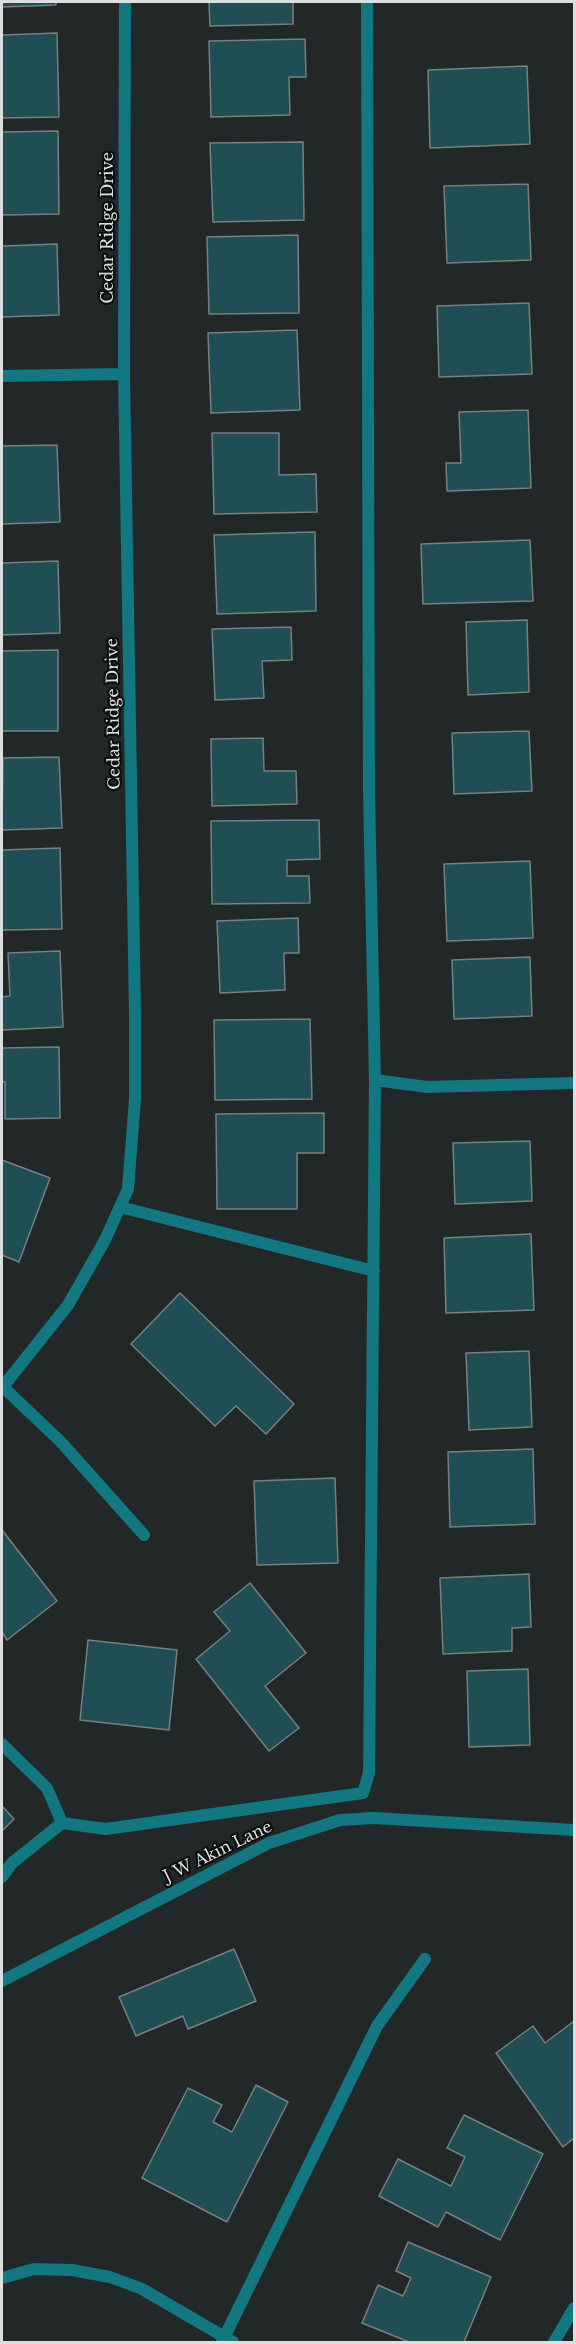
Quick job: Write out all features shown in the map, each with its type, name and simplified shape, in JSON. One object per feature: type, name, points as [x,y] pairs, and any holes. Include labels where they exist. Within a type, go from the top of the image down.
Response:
[{"type":"street","name":"Cedar Ridge Drive","points":[[2,1387],[68,1305],[105,1240],[128,1189],[135,1099],[135,1012],[124,375],[124,2]]},
{"type":"street","points":[[2,1878],[12,1863],[62,1823],[106,1829],[363,1793],[369,1773],[375,1080],[369,793],[367,2]]},
{"type":"street","points":[[2,376],[124,375]]},
{"type":"street","points":[[375,1080],[427,1087],[574,1083]]},
{"type":"street","points":[[120,1207],[374,1271]]},
{"type":"street","points":[[2,1387],[61,1442],[144,1535]]},
{"type":"street","points":[[2,1744],[47,1788],[62,1823]]},
{"type":"street","name":"J W Akin Lane","points":[[2,1980],[269,1843],[340,1820],[374,1818],[574,1830]]},
{"type":"street","points":[[2,2278],[34,2269],[72,2270],[110,2277],[142,2289],[227,2341],[377,2026],[425,1959]]},
{"type":"street","points":[[554,2343],[574,2308]]},
{"type":"building","points":[[2,2],[56,2],[56,5],[2,7]]},
{"type":"building","points":[[209,2],[293,2],[293,24],[210,26]]},
{"type":"building","points":[[57,33],[59,117],[2,118],[2,35]]},
{"type":"building","points":[[305,39],[306,77],[289,77],[290,115],[211,117],[209,41]]},
{"type":"building","points":[[527,66],[530,144],[430,148],[428,70]]},
{"type":"building","points":[[58,131],[59,214],[2,215],[2,132]]},
{"type":"building","points":[[303,142],[304,220],[213,222],[210,143]]},
{"type":"building","points":[[528,184],[531,260],[447,263],[444,186]]},
{"type":"building","points":[[298,235],[299,313],[209,314],[207,237]]},
{"type":"building","points":[[57,244],[59,315],[2,317],[2,246]]},
{"type":"building","points":[[529,303],[532,374],[439,377],[437,306]]},
{"type":"building","points":[[297,330],[300,410],[211,413],[208,333]]},
{"type":"building","points":[[528,410],[531,488],[447,491],[446,463],[461,463],[459,412]]},
{"type":"building","points":[[212,433],[279,433],[279,475],[316,474],[317,512],[214,514]]},
{"type":"building","points":[[57,445],[60,522],[2,524],[2,446]]},
{"type":"building","points":[[315,532],[316,611],[217,614],[214,535]]},
{"type":"building","points":[[530,540],[533,601],[423,604],[421,544]]},
{"type":"building","points":[[58,561],[60,633],[2,635],[2,563]]},
{"type":"building","points":[[527,620],[529,692],[468,695],[466,622]]},
{"type":"building","points":[[291,627],[292,660],[262,661],[264,698],[215,700],[212,629]]},
{"type":"building","points":[[58,650],[58,731],[2,731],[2,651]]},
{"type":"building","points":[[529,731],[532,791],[454,794],[452,733]]},
{"type":"building","points":[[263,738],[264,771],[296,771],[297,804],[212,806],[211,739]]},
{"type":"building","points":[[59,757],[62,828],[2,830],[3,758]]},
{"type":"building","points":[[319,820],[320,859],[287,860],[287,876],[309,876],[310,903],[212,904],[211,821]]},
{"type":"building","points":[[60,848],[62,929],[2,930],[2,850]]},
{"type":"building","points":[[530,861],[533,938],[447,941],[444,864]]},
{"type":"building","points":[[298,918],[299,953],[284,953],[285,990],[220,993],[217,921]]},
{"type":"building","points":[[60,951],[63,1027],[2,1030],[2,997],[10,996],[8,953]]},
{"type":"building","points":[[530,957],[532,1016],[454,1019],[452,960]]},
{"type":"building","points":[[310,1019],[312,1099],[215,1100],[214,1020]]},
{"type":"building","points":[[59,1047],[60,1118],[5,1119],[2,1048]]},
{"type":"building","points":[[324,1113],[324,1153],[297,1153],[297,1209],[217,1209],[216,1114]]},
{"type":"building","points":[[530,1141],[532,1201],[455,1204],[453,1143]]},
{"type":"building","points":[[2,1160],[50,1178],[19,1262],[2,1255]]},
{"type":"building","points":[[531,1234],[534,1310],[446,1313],[444,1238]]},
{"type":"building","points":[[180,1293],[294,1404],[266,1434],[236,1406],[215,1426],[131,1344]]},
{"type":"building","points":[[529,1351],[532,1427],[469,1430],[466,1353]]},
{"type":"building","points":[[533,1449],[535,1524],[450,1527],[448,1452]]},
{"type":"building","points":[[335,1478],[338,1563],[257,1565],[254,1481]]},
{"type":"building","points":[[2,1530],[57,1601],[7,1640],[2,1632]]},
{"type":"building","points":[[529,1574],[531,1627],[512,1628],[512,1651],[443,1654],[440,1578]]},
{"type":"building","points":[[250,1583],[306,1653],[265,1686],[299,1728],[269,1751],[196,1659],[230,1631],[214,1612]]},
{"type":"building","points":[[88,1640],[177,1650],[169,1730],[80,1720]]},
{"type":"building","points":[[528,1669],[530,1745],[469,1747],[467,1671]]},
{"type":"building","points":[[2,1806],[14,1819],[2,1831]]},
{"type":"building","points":[[234,1949],[256,2001],[188,2029],[183,2016],[136,2036],[119,1997]]},
{"type":"building","points":[[574,2021],[574,2138],[563,2147],[496,2053],[533,2026],[545,2043]]},
{"type":"building","points":[[256,2085],[288,2102],[227,2222],[142,2178],[188,2088],[222,2105],[213,2122],[232,2132]]},
{"type":"building","points":[[464,2115],[543,2154],[500,2240],[446,2212],[438,2227],[379,2196],[398,2159],[451,2186],[465,2157],[447,2148]]},
{"type":"building","points":[[408,2242],[491,2277],[464,2342],[409,2342],[362,2323],[378,2285],[403,2296],[411,2278],[396,2271]]}]
